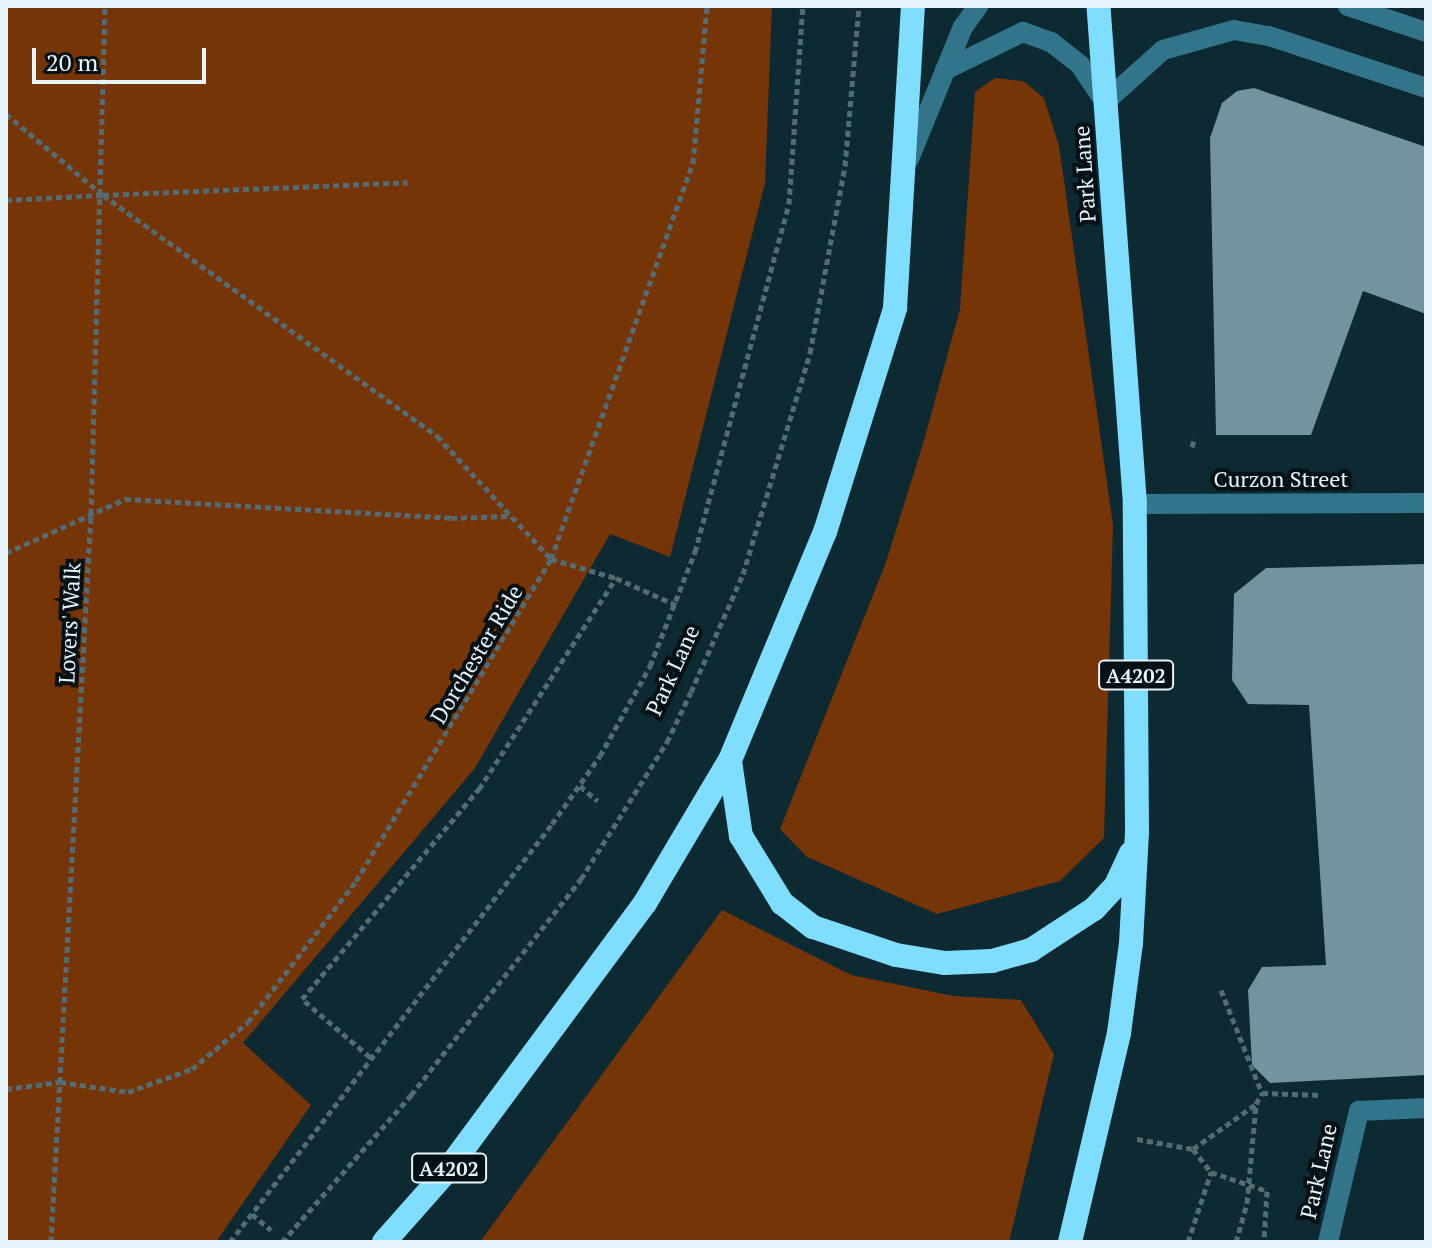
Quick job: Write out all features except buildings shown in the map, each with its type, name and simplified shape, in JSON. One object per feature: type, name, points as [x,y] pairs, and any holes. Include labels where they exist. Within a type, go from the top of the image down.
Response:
[{"type":"highway","name":"A4202","points":[[384,1242],[446,1172],[645,903],[730,760],[825,532],[882,358],[895,308],[906,169],[913,6]]},
{"type":"highway","name":"Park Lane","points":[[1070,1242],[1098,1132],[1131,943],[1137,831],[1135,504],[1098,6]]},
{"type":"highway","name":"A4202","points":[[730,760],[741,836],[782,903],[813,927],[896,955],[976,961],[1031,950],[1067,931],[1109,893],[1129,860],[1137,831]]},
{"type":"street","points":[[906,169],[945,70],[978,6]]},
{"type":"street","points":[[1348,6],[1426,32]]},
{"type":"street","points":[[945,70],[1023,32],[1051,42],[1080,65],[1105,102],[1163,50],[1234,30],[1269,36],[1426,88]]},
{"type":"street","name":"Curzon Street","points":[[1135,504],[1426,503]]},
{"type":"street","name":"Park Lane","points":[[1328,1242],[1359,1111],[1426,1108]]},
{"type":"path","name":"Lovers' Walk","points":[[51,1242],[91,514],[103,195],[105,6]]},
{"type":"path","name":"Dorchester Ride","points":[[6,1089],[60,1082],[128,1092],[192,1069],[248,1022],[356,881],[551,559],[693,163],[707,6]]},
{"type":"path","points":[[230,1242],[580,786],[650,666],[676,605],[741,393],[789,204],[803,6]]},
{"type":"path","name":"Park Lane","points":[[282,1242],[418,1087],[581,879],[667,742],[691,692],[748,559],[810,353],[845,166],[859,6]]},
{"type":"path","points":[[6,114],[103,195],[437,436],[507,516],[551,559],[616,578],[676,605]]},
{"type":"path","points":[[6,200],[408,182]]},
{"type":"path","points":[[1192,447],[1195,437]]},
{"type":"path","points":[[6,553],[125,499],[451,518],[507,516]]},
{"type":"path","points":[[370,1057],[302,999],[479,789],[616,578]]},
{"type":"path","points":[[580,786],[598,801]]},
{"type":"path","points":[[1221,990],[1262,1093]]},
{"type":"path","points":[[1262,1093],[1330,1096]]},
{"type":"path","points":[[1236,1242],[1249,1188],[1256,1104],[1262,1093]]},
{"type":"path","points":[[1193,1149],[1256,1104]]},
{"type":"path","points":[[1098,1132],[1193,1149],[1211,1172],[1249,1188],[1267,1191],[1264,1242]]},
{"type":"path","points":[[1188,1242],[1211,1172]]},
{"type":"path","points":[[252,1214],[271,1230]]},
{"type":"shaded area","points":[[6,6],[772,6],[765,183],[670,557],[610,534],[475,768],[243,1043],[311,1105],[216,1242],[6,1242]]},
{"type":"shaded area","points":[[995,78],[1023,81],[1044,98],[1059,146],[1113,525],[1104,838],[1060,881],[937,914],[807,857],[780,829],[885,565],[923,444],[960,309],[975,92]]},
{"type":"shaded area","points":[[722,910],[851,975],[953,996],[1021,1000],[1054,1054],[1009,1242],[480,1242]]}]
